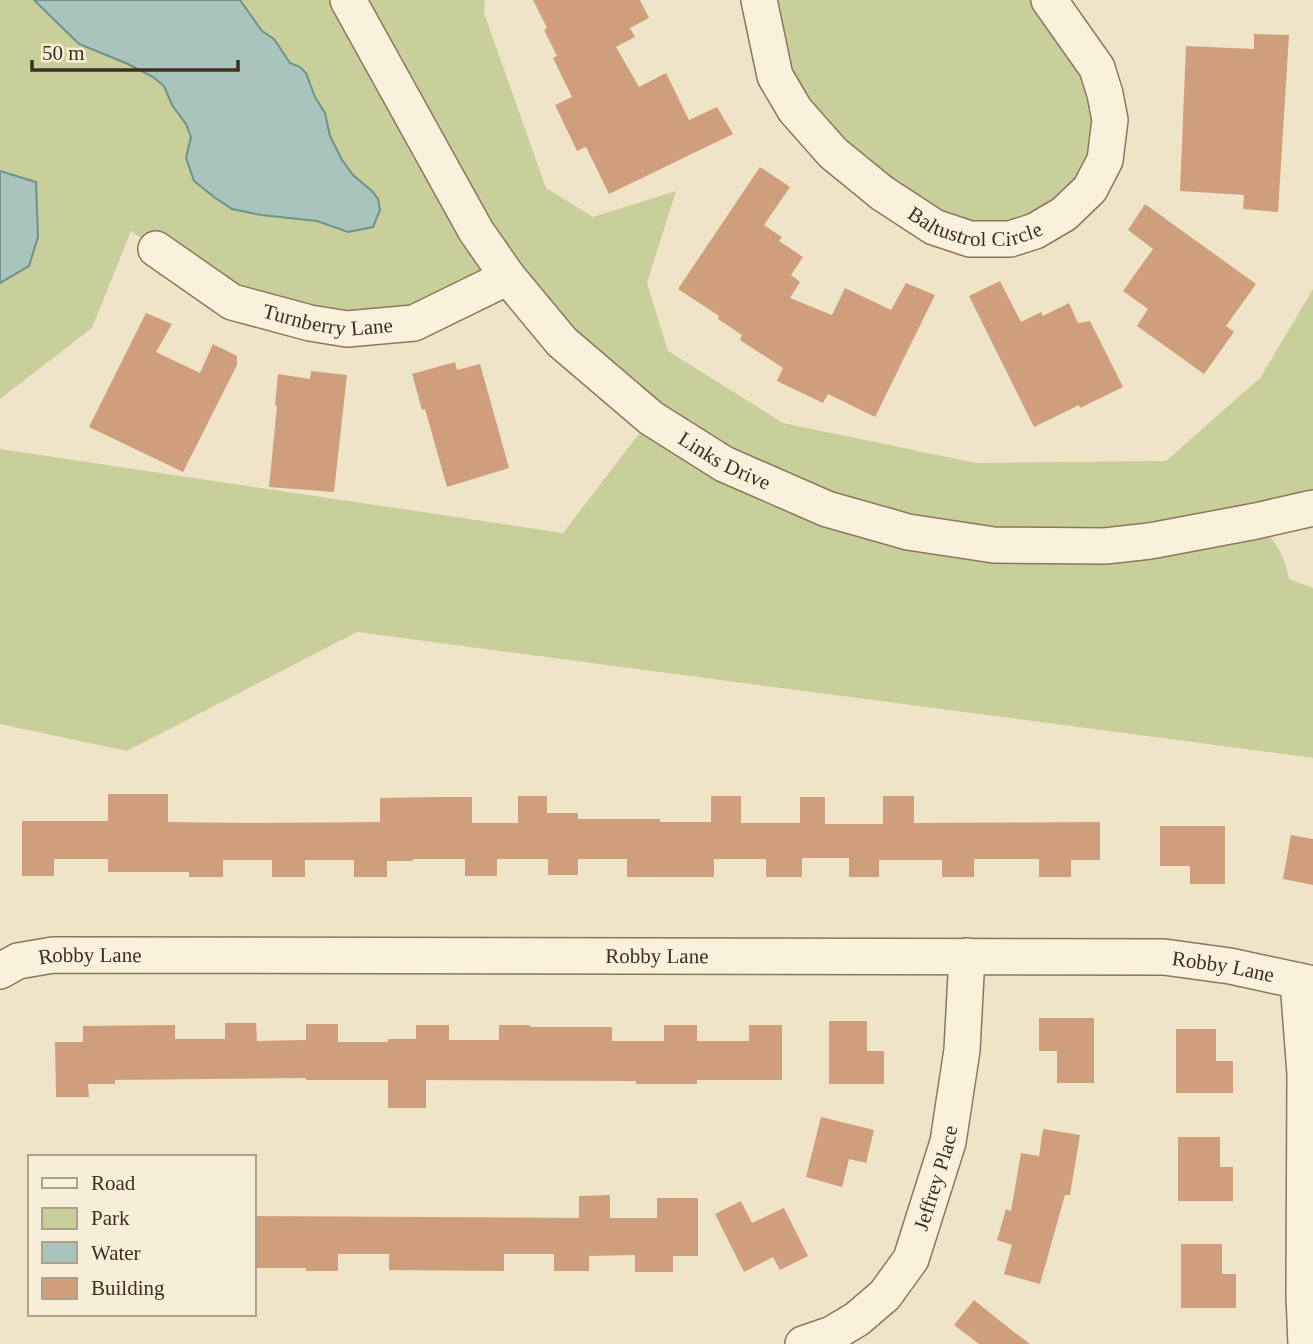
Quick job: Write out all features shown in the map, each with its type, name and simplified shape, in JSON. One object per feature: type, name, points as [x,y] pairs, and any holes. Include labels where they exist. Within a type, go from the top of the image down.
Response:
[{"type":"street","name":"Links Drive","points":[[348,0],[476,231],[508,276],[562,342],[651,418],[724,464],[827,509],[908,532],[994,545],[1105,546],[1150,541],[1313,508]]},
{"type":"street","name":"Baltustrol Circle","points":[[758,0],[775,76],[795,110],[832,153],[881,193],[934,227],[970,239],[1010,239],[1035,232],[1064,214],[1090,189],[1105,160],[1110,120],[1097,68],[1049,0]]},
{"type":"street","name":"Turnberry Lane","points":[[156,248],[232,302],[310,323],[347,329],[414,323],[508,276]]},
{"type":"street","name":"Robby Lane","points":[[0,971],[18,961],[53,955],[1164,957],[1230,966],[1306,983]]},
{"type":"street","name":"Jeffrey Place","points":[[803,1344],[832,1334],[857,1319],[885,1295],[911,1259],[948,1142],[962,1051],[967,956]]},
{"type":"street","points":[[1306,983],[1306,1344]]},
{"type":"green space","points":[[0,0],[485,0],[484,13],[546,188],[593,217],[676,191],[647,283],[668,351],[783,423],[976,463],[1166,461],[1260,378],[1313,289],[1313,508],[1256,521],[1278,547],[1289,579],[1313,588],[1313,758],[357,632],[127,751],[0,724],[0,449],[563,533],[651,418],[508,277],[414,323],[232,302],[131,231],[92,328],[0,399],[0,283],[29,266],[38,236],[36,182],[0,171]]},
{"type":"green space","points":[[759,0],[1049,0],[1110,120],[1064,214],[970,239],[795,110]]},
{"type":"water","points":[[34,0],[240,0],[262,31],[274,39],[290,63],[306,73],[315,97],[325,113],[330,136],[342,160],[378,199],[380,210],[373,227],[348,232],[317,221],[232,209],[214,197],[194,181],[186,158],[191,137],[164,86],[128,64],[79,44]]},
{"type":"water","points":[[0,171],[36,182],[38,237],[29,266],[0,283]]},
{"type":"building","points":[[533,0],[640,0],[649,18],[630,28],[635,37],[616,47],[639,87],[666,73],[689,120],[717,107],[733,134],[609,194],[586,147],[577,151],[555,105],[572,97],[553,58],[557,56]]},
{"type":"building","points":[[1254,34],[1289,35],[1278,212],[1243,209],[1244,195],[1180,191],[1186,46],[1254,49]]},
{"type":"building","points":[[760,167],[790,187],[764,225],[782,237],[779,241],[803,257],[791,275],[800,282],[790,298],[832,315],[845,288],[891,310],[906,283],[935,295],[875,417],[828,394],[823,403],[777,381],[783,368],[740,340],[742,335],[718,319],[719,316],[678,289]]},
{"type":"building","points":[[1145,204],[1256,284],[1226,326],[1234,332],[1204,374],[1137,326],[1148,309],[1123,291],[1153,249],[1128,230]]},
{"type":"building","points":[[1000,281],[1021,322],[1041,312],[1043,316],[1069,303],[1078,323],[1090,321],[1123,387],[1034,427],[969,296]]},
{"type":"building","points":[[146,313],[172,324],[156,352],[200,373],[213,344],[237,356],[237,365],[183,472],[89,427]]},
{"type":"building","points":[[455,362],[457,370],[480,364],[509,468],[447,487],[412,374]]},
{"type":"building","points":[[311,371],[347,375],[334,492],[269,487],[278,374],[310,379]]},
{"type":"building","points":[[108,794],[168,794],[168,822],[249,823],[380,822],[380,798],[472,797],[472,823],[518,823],[518,796],[547,796],[547,813],[578,813],[578,819],[711,822],[711,796],[741,796],[741,823],[800,823],[800,797],[825,797],[825,824],[883,824],[883,796],[914,796],[914,823],[1100,822],[1100,860],[1071,860],[1071,877],[1039,877],[1039,859],[974,859],[974,877],[942,877],[942,860],[879,860],[879,877],[849,877],[849,858],[802,858],[802,877],[766,877],[766,859],[714,859],[714,877],[627,877],[627,859],[578,859],[578,875],[548,875],[548,859],[497,859],[497,876],[465,876],[465,859],[413,859],[387,861],[387,877],[354,877],[354,860],[305,860],[305,877],[272,877],[272,860],[223,860],[223,877],[189,877],[189,872],[108,872],[108,859],[54,859],[54,876],[22,876],[22,821],[108,821]]},
{"type":"building","points":[[1160,826],[1225,826],[1225,884],[1190,884],[1190,866],[1160,866]]},
{"type":"building","points":[[1291,835],[1313,839],[1313,885],[1283,879]]},
{"type":"building","points":[[1039,1018],[1094,1018],[1094,1083],[1057,1083],[1057,1051],[1039,1051]]},
{"type":"building","points":[[829,1021],[867,1021],[867,1051],[884,1051],[884,1084],[829,1084]]},
{"type":"building","points":[[225,1023],[256,1023],[257,1041],[306,1040],[306,1024],[338,1024],[338,1042],[416,1039],[416,1025],[449,1025],[449,1040],[499,1040],[499,1025],[530,1025],[612,1027],[612,1041],[664,1041],[664,1025],[697,1025],[697,1041],[749,1041],[749,1025],[782,1025],[782,1080],[697,1080],[697,1084],[636,1084],[636,1081],[426,1080],[426,1108],[388,1108],[388,1080],[115,1080],[115,1084],[88,1084],[89,1097],[56,1097],[55,1042],[83,1042],[83,1026],[175,1025],[175,1039],[225,1039]]},
{"type":"building","points":[[1176,1029],[1216,1029],[1216,1061],[1233,1061],[1233,1093],[1176,1093]]},
{"type":"building","points":[[821,1117],[874,1130],[866,1163],[849,1159],[842,1187],[806,1177]]},
{"type":"building","points":[[1043,1129],[1080,1135],[1070,1195],[1065,1195],[1040,1284],[1004,1274],[1012,1245],[997,1240],[1006,1209],[1011,1211],[1021,1153],[1039,1156]]},
{"type":"building","points":[[1178,1137],[1220,1137],[1220,1167],[1233,1167],[1233,1201],[1178,1201]]},
{"type":"building","points":[[610,1195],[610,1218],[657,1218],[657,1198],[698,1198],[698,1256],[673,1256],[673,1272],[635,1272],[635,1255],[589,1256],[589,1271],[554,1271],[554,1254],[504,1254],[504,1271],[389,1270],[389,1254],[338,1254],[338,1271],[256,1268],[256,1216],[579,1218],[579,1196]]},
{"type":"building","points":[[741,1201],[752,1223],[784,1208],[808,1256],[780,1270],[773,1257],[744,1272],[715,1214]]},
{"type":"building","points":[[1181,1244],[1222,1244],[1222,1274],[1236,1274],[1236,1308],[1181,1308]]},
{"type":"building","points":[[974,1300],[1030,1344],[979,1344],[954,1325]]}]
